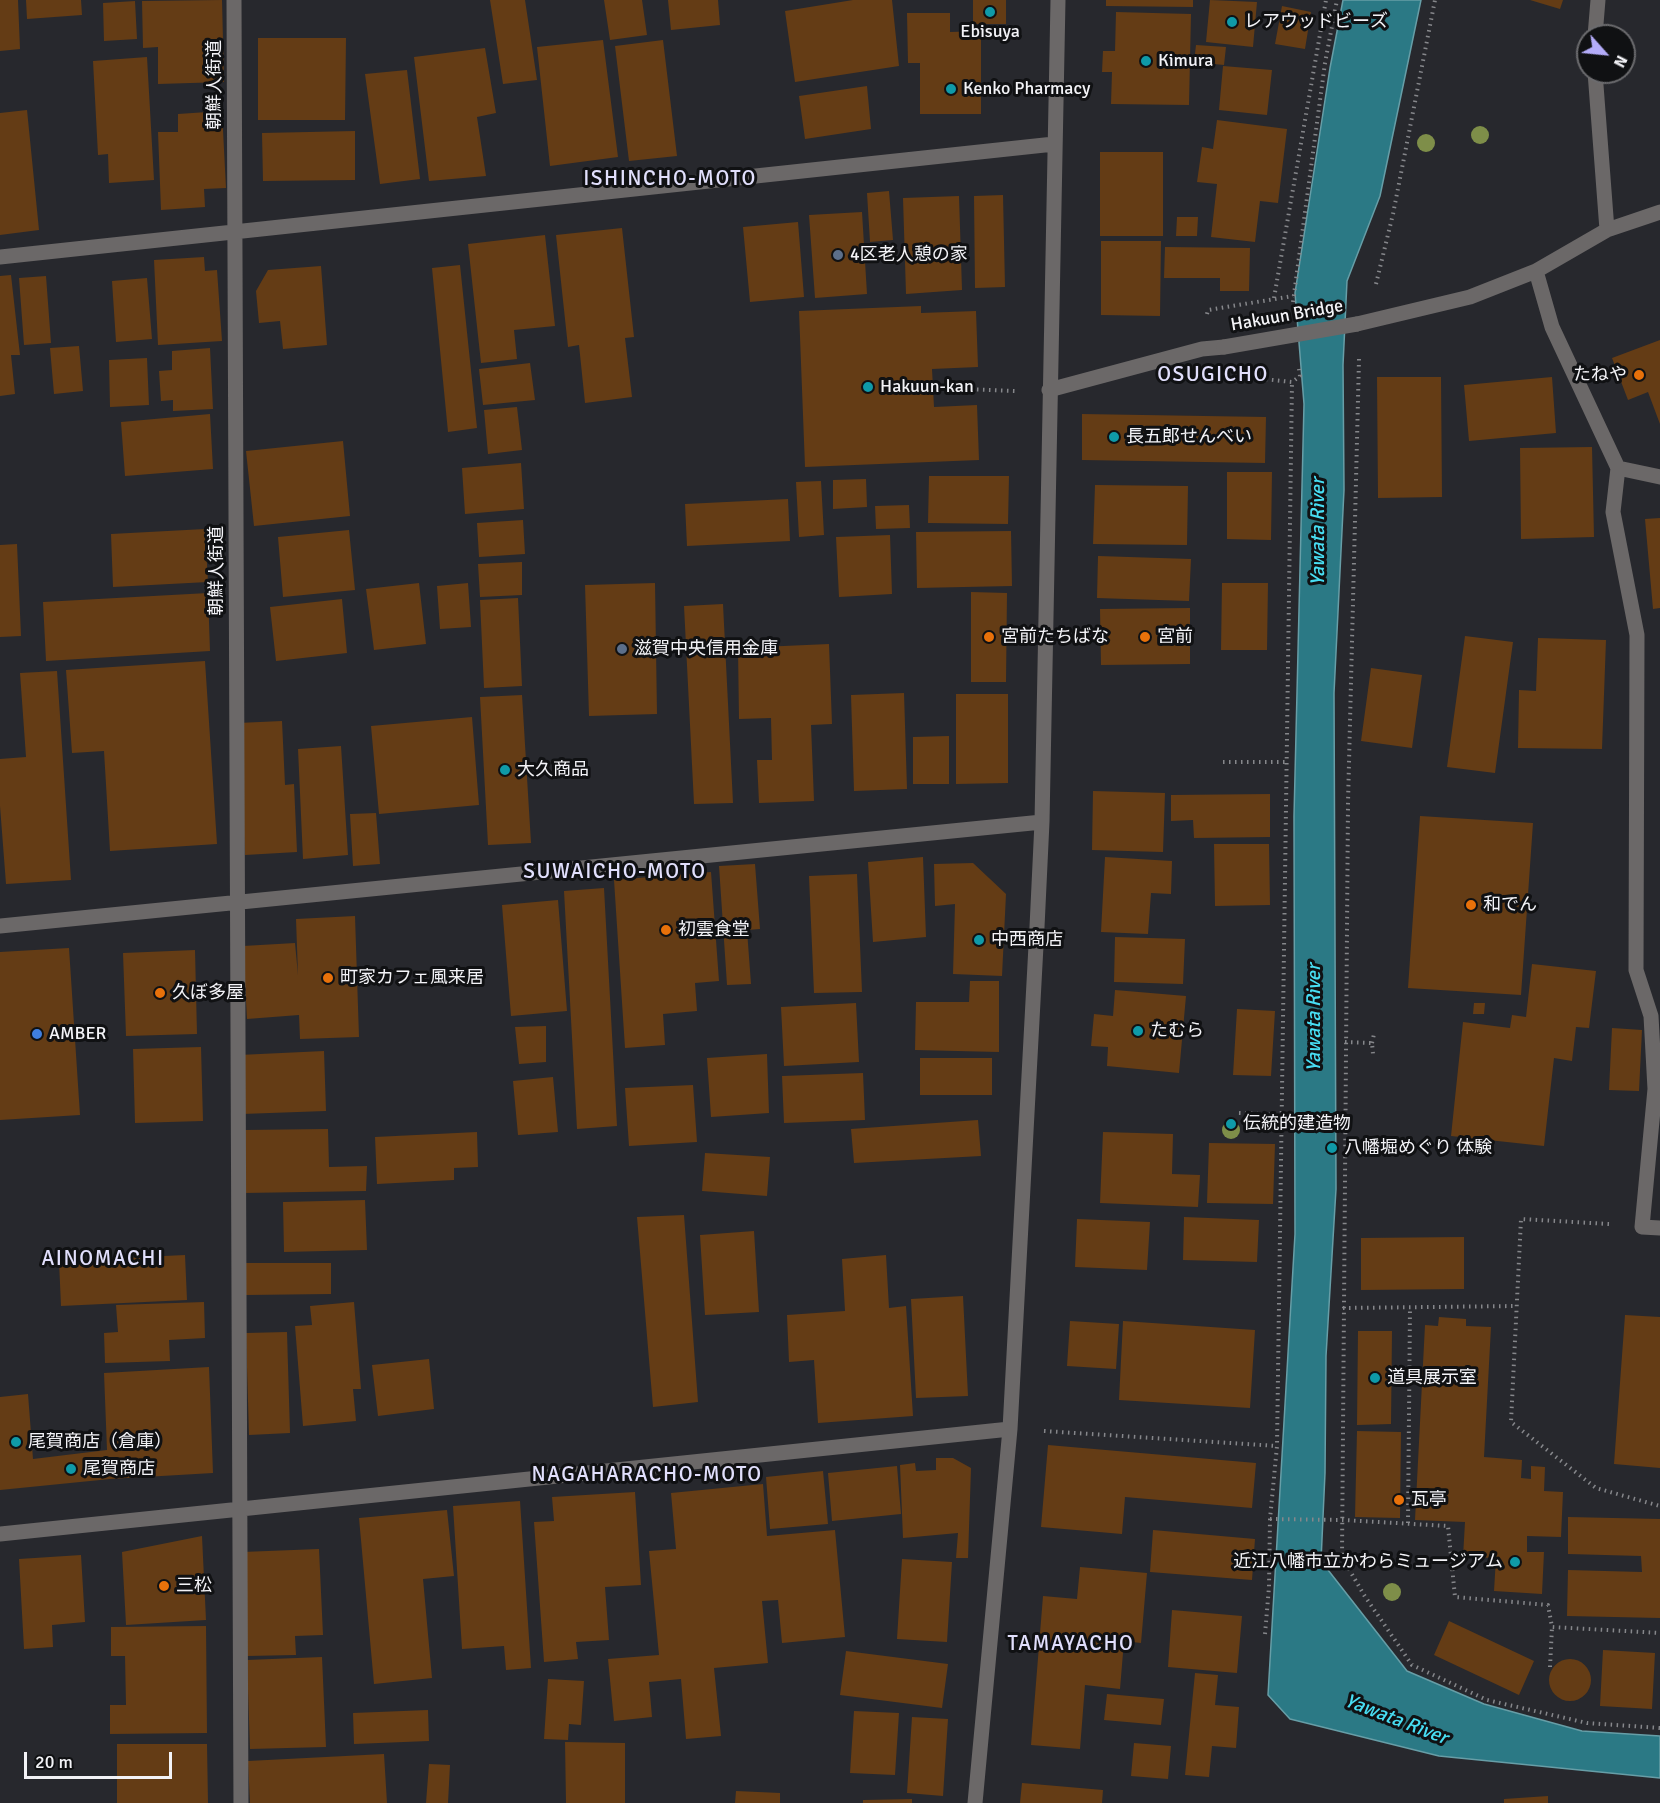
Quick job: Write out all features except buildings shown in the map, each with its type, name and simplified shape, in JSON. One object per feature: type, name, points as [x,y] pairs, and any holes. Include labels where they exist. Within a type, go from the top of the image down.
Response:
[{"type":"street","name":"朝鮮人街道","points":[[234,0],[241,1803]]},
{"type":"street","points":[[975,1803],[1010,1429],[1042,822],[1058,0]]},
{"type":"street","points":[[1595,24],[1598,0]]},
{"type":"street","points":[[1596,84],[1607,230]]},
{"type":"street","points":[[0,257],[1054,144]]},
{"type":"street","name":"Hakuun Bridge","points":[[1049,390],[1202,349],[1357,324],[1470,297],[1536,271],[1607,230],[1660,212]]},
{"type":"street","points":[[1536,271],[1552,327],[1618,468],[1613,512],[1637,635],[1636,970],[1651,1016],[1658,1088],[1642,1227],[1660,1228]]},
{"type":"street","points":[[1618,468],[1660,477]]},
{"type":"street","points":[[0,926],[1042,822]]},
{"type":"street","points":[[0,1534],[1010,1429]]},
{"type":"path","points":[[1274,298],[1326,0]]},
{"type":"path","points":[[1294,308],[1293,297],[1325,63],[1337,0]]},
{"type":"path","points":[[1373,295],[1393,214],[1434,0]]},
{"type":"path","points":[[1208,310],[1274,298],[1293,297]]},
{"type":"path","points":[[1359,354],[1348,803],[1342,1557],[1364,1595],[1412,1665],[1487,1700],[1587,1723],[1660,1728]]},
{"type":"path","points":[[1265,1634],[1269,1587],[1270,1519],[1277,1446],[1292,382],[1300,376],[1299,365]]},
{"type":"path","points":[[935,388],[1049,390]]},
{"type":"path","points":[[1223,762],[1287,762]]},
{"type":"path","points":[[1372,1054],[1374,1034]]},
{"type":"path","points":[[1345,1042],[1372,1043]]},
{"type":"path","points":[[1239,1113],[1282,1115]]},
{"type":"path","points":[[1642,1227],[1521,1219],[1511,1422],[1596,1488],[1660,1506]]},
{"type":"path","points":[[1343,1308],[1517,1306]]},
{"type":"path","points":[[1408,1523],[1410,1307]]},
{"type":"path","points":[[1010,1429],[1277,1446]]},
{"type":"path","points":[[1270,1519],[1343,1520],[1448,1526],[1455,1597],[1548,1605],[1552,1627],[1551,1667]]},
{"type":"path","points":[[1552,1627],[1660,1633]]},
{"type":"water","name":"Yawata River","points":[[1343,0],[1421,0],[1380,196],[1347,281],[1343,365],[1344,490],[1334,693],[1336,1189],[1326,1356],[1325,1473],[1321,1561],[1407,1671],[1484,1704],[1582,1731],[1660,1736],[1660,1778],[1439,1756],[1290,1719],[1268,1695],[1295,1234],[1294,816],[1304,404],[1295,293],[1330,68]]},
{"type":"place","name":"Ebisuya","points":[[990,12]]},
{"type":"place","name":"レアウッドビーズ","points":[[1232,22]]},
{"type":"place","name":"Kimura","points":[[1146,61]]},
{"type":"place","name":"Kenko Pharmacy","points":[[951,89]]},
{"type":"place","name":"4区老人憩の家","points":[[838,255]]},
{"type":"place","name":"たねや","points":[[1639,375]]},
{"type":"place","name":"Hakuun-kan","points":[[868,387]]},
{"type":"place","name":"長五郎せんべい","points":[[1114,437]]},
{"type":"place","name":"宮前たちばな","points":[[989,637]]},
{"type":"place","name":"宮前","points":[[1145,637]]},
{"type":"place","name":"滋賀中央信用金庫","points":[[622,649]]},
{"type":"place","name":"大久商品","points":[[505,770]]},
{"type":"place","name":"和でん","points":[[1471,905]]},
{"type":"place","name":"初雲食堂","points":[[666,930]]},
{"type":"place","name":"中西商店","points":[[979,940]]},
{"type":"place","name":"町家カフェ風来居","points":[[328,978]]},
{"type":"place","name":"久ぼ多屋","points":[[160,993]]},
{"type":"place","name":"たむら","points":[[1138,1031]]},
{"type":"place","name":"AMBER","points":[[37,1034]]},
{"type":"place","name":"伝統的建造物","points":[[1231,1124]]},
{"type":"place","name":"八幡堀めぐり 体験","points":[[1332,1148]]},
{"type":"place","name":"道具展示室","points":[[1375,1378]]},
{"type":"place","name":"尾賀商店（倉庫）","points":[[16,1442]]},
{"type":"place","name":"尾賀商店","points":[[71,1469]]},
{"type":"place","name":"瓦亭","points":[[1399,1500]]},
{"type":"place","name":"近江八幡市立かわらミュージアム","points":[[1515,1562]]},
{"type":"place","name":"三松","points":[[164,1586]]},
{"type":"district","name":"ISHINCHO-MOTO","points":[[670,179]]},
{"type":"district","name":"OSUGICHO","points":[[1213,375]]},
{"type":"district","name":"SUWAICHO-MOTO","points":[[615,872]]},
{"type":"district","name":"AINOMACHI","points":[[103,1259]]},
{"type":"district","name":"NAGAHARACHO-MOTO","points":[[647,1475]]},
{"type":"district","name":"TAMAYACHO","points":[[1071,1644]]}]
